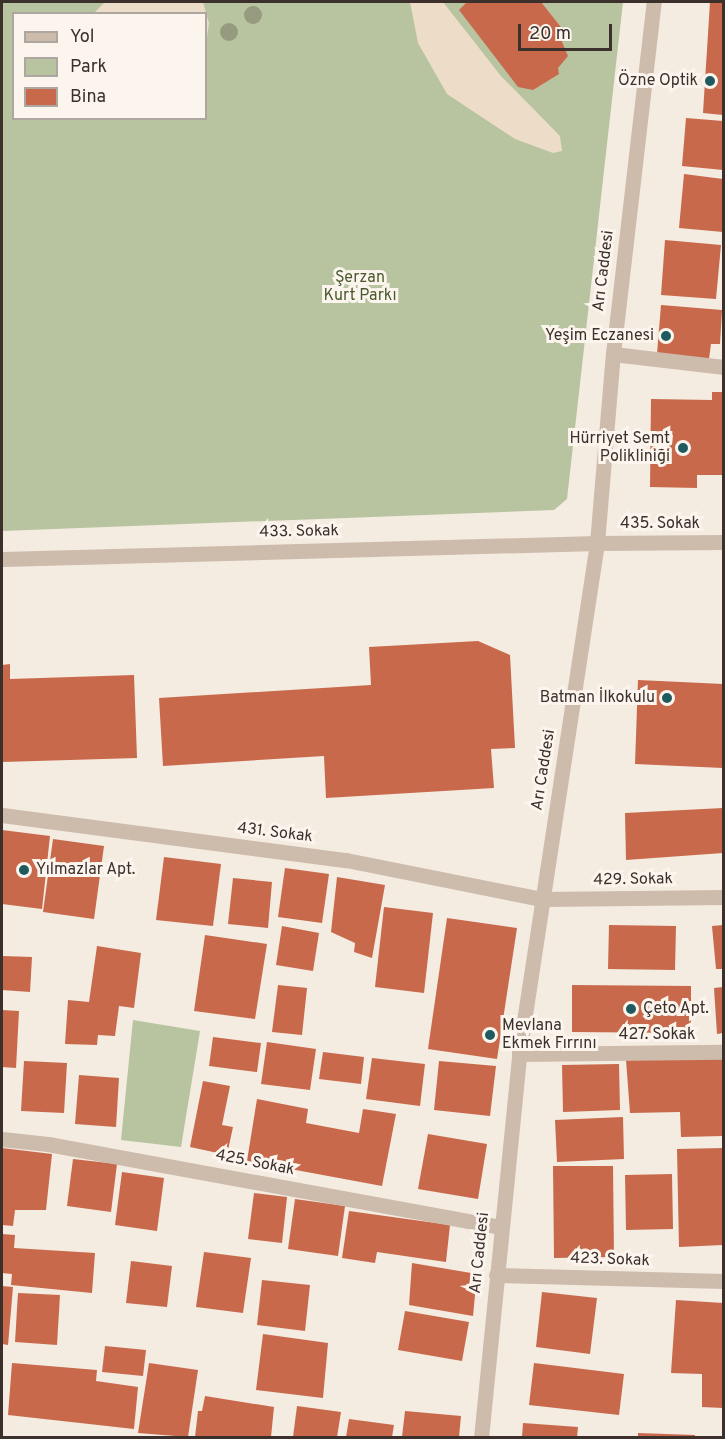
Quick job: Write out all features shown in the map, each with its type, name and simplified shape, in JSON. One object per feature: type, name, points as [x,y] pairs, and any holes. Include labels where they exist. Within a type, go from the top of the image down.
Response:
[{"type":"street","name":"Arı Caddesi","points":[[481,1437],[519,1054],[597,543],[613,354],[654,2]]},
{"type":"street","points":[[613,354],[723,367]]},
{"type":"street","name":"435. Sokak","points":[[597,543],[723,542]]},
{"type":"street","name":"433. Sokak","points":[[2,559],[597,543]]},
{"type":"street","name":"431. Sokak","points":[[2,815],[346,860],[542,899]]},
{"type":"street","name":"429. Sokak","points":[[542,899],[723,897]]},
{"type":"street","name":"427. Sokak","points":[[519,1054],[723,1052]]},
{"type":"street","name":"425. Sokak","points":[[2,1139],[71,1148],[501,1227]]},
{"type":"street","name":"423. Sokak","points":[[496,1275],[723,1281]]},
{"type":"green space","name":"Şerzan Kurt Parkı","points":[[2,2],[623,2],[567,499],[554,510],[2,531]]},
{"type":"green space","points":[[133,1020],[200,1031],[181,1147],[121,1140]]},
{"type":"shaded area","points":[[105,2],[203,2],[206,12],[95,12]]},
{"type":"shaded area","points":[[410,2],[443,2],[501,76],[560,136],[562,151],[553,153],[515,139],[447,94],[418,43]]},
{"type":"building","points":[[467,2],[541,2],[564,31],[562,42],[568,56],[558,68],[559,74],[533,90],[518,87],[459,10]]},
{"type":"building","points":[[710,2],[723,2],[723,115],[703,113]]},
{"type":"building","points":[[686,118],[723,121],[723,170],[682,166]]},
{"type":"building","points":[[684,174],[723,179],[723,232],[679,228]]},
{"type":"building","points":[[665,240],[721,245],[716,299],[661,295]]},
{"type":"building","points":[[661,305],[722,310],[720,344],[711,344],[709,359],[657,354]]},
{"type":"building","points":[[712,392],[723,392],[723,475],[697,475],[697,488],[650,487],[651,399],[712,400]]},
{"type":"building","points":[[478,641],[510,655],[515,748],[491,749],[494,788],[326,798],[324,756],[163,766],[159,698],[371,685],[369,647]]},
{"type":"building","points":[[10,664],[10,679],[134,675],[137,758],[2,762],[2,665]]},
{"type":"building","points":[[638,680],[723,684],[723,768],[635,764]]},
{"type":"building","points":[[723,808],[723,853],[626,860],[625,813]]},
{"type":"building","name":"Yılmazlar Apt.","points":[[2,830],[50,836],[42,909],[2,904]]},
{"type":"building","points":[[53,839],[104,846],[94,919],[43,912]]},
{"type":"building","points":[[164,857],[221,864],[213,926],[156,920]]},
{"type":"building","points":[[285,868],[329,874],[322,923],[278,917]]},
{"type":"building","points":[[337,877],[385,885],[372,958],[354,952],[355,943],[331,932]]},
{"type":"building","points":[[233,878],[272,882],[268,928],[228,924]]},
{"type":"building","points":[[384,907],[433,913],[424,993],[375,987]]},
{"type":"building","points":[[447,918],[517,928],[497,1059],[428,1049]]},
{"type":"building","points":[[609,925],[676,926],[675,970],[608,969]]},
{"type":"building","points":[[723,925],[723,969],[716,969],[712,926]]},
{"type":"building","points":[[282,926],[319,933],[313,971],[276,965]]},
{"type":"building","points":[[205,935],[267,944],[255,1019],[194,1011]]},
{"type":"building","points":[[97,946],[141,953],[134,1008],[119,1006],[115,1036],[98,1035],[97,1045],[65,1044],[68,1000],[89,1002]]},
{"type":"building","points":[[2,956],[32,957],[30,992],[2,990]]},
{"type":"building","points":[[278,985],[307,988],[302,1035],[272,1032]]},
{"type":"building","name":"Çeto Apt.","points":[[572,985],[691,986],[691,1033],[572,1032]]},
{"type":"building","points":[[723,987],[723,1033],[717,1034],[714,988]]},
{"type":"building","points":[[2,1010],[19,1011],[16,1068],[2,1067]]},
{"type":"building","points":[[213,1037],[261,1043],[257,1072],[209,1066]]},
{"type":"building","points":[[267,1042],[316,1049],[310,1090],[261,1084]]},
{"type":"building","points":[[323,1052],[364,1057],[361,1084],[319,1079]]},
{"type":"building","points":[[723,1057],[723,1136],[681,1137],[680,1112],[630,1113],[626,1060]]},
{"type":"building","points":[[372,1058],[425,1064],[420,1106],[366,1099]]},
{"type":"building","points":[[24,1061],[67,1063],[64,1113],[21,1111]]},
{"type":"building","points":[[439,1061],[496,1066],[490,1116],[434,1110]]},
{"type":"building","points":[[619,1064],[620,1110],[563,1112],[562,1065]]},
{"type":"building","points":[[79,1075],[119,1078],[116,1127],[75,1124]]},
{"type":"building","points":[[203,1081],[230,1086],[222,1125],[233,1127],[227,1155],[190,1147]]},
{"type":"building","points":[[257,1099],[308,1109],[306,1123],[359,1133],[363,1109],[396,1114],[382,1186],[247,1161]]},
{"type":"building","points":[[623,1117],[624,1159],[557,1162],[555,1120]]},
{"type":"building","points":[[428,1134],[487,1144],[478,1199],[418,1189]]},
{"type":"building","points":[[2,1148],[52,1154],[46,1210],[15,1210],[13,1226],[2,1225]]},
{"type":"building","points":[[723,1148],[723,1245],[679,1247],[677,1149]]},
{"type":"building","points":[[73,1159],[117,1164],[111,1212],[67,1206]]},
{"type":"building","points":[[553,1166],[613,1166],[614,1257],[554,1258]]},
{"type":"building","points":[[122,1172],[164,1178],[157,1231],[115,1225]]},
{"type":"building","points":[[672,1174],[673,1229],[626,1230],[625,1175]]},
{"type":"building","points":[[254,1193],[287,1197],[282,1243],[248,1239]]},
{"type":"building","points":[[295,1199],[345,1206],[338,1256],[288,1249]]},
{"type":"building","points":[[349,1211],[450,1225],[446,1262],[377,1252],[375,1263],[342,1258]]},
{"type":"building","points":[[2,1234],[15,1235],[14,1248],[95,1253],[92,1293],[11,1285],[12,1274],[2,1273]]},
{"type":"building","points":[[204,1252],[251,1258],[243,1313],[196,1307]]},
{"type":"building","points":[[131,1261],[172,1266],[167,1307],[126,1303]]},
{"type":"building","points":[[412,1263],[477,1274],[473,1316],[409,1305]]},
{"type":"building","points":[[262,1280],[310,1285],[305,1331],[257,1325]]},
{"type":"building","points":[[2,1286],[13,1287],[8,1345],[2,1344]]},
{"type":"building","points":[[542,1292],[597,1298],[590,1354],[536,1347]]},
{"type":"building","points":[[18,1293],[60,1295],[57,1345],[15,1342]]},
{"type":"building","points":[[676,1300],[723,1303],[723,1408],[702,1407],[702,1374],[671,1373]]},
{"type":"building","points":[[405,1311],[469,1322],[462,1361],[398,1350]]},
{"type":"building","points":[[263,1334],[328,1343],[323,1398],[256,1390]]},
{"type":"building","points":[[105,1346],[146,1350],[143,1376],[102,1372]]},
{"type":"building","points":[[12,1363],[97,1370],[96,1381],[138,1387],[134,1429],[8,1415]]},
{"type":"building","points":[[149,1363],[198,1370],[188,1437],[138,1433]]},
{"type":"building","points":[[534,1363],[624,1374],[619,1415],[529,1405]]},
{"type":"building","points":[[205,1396],[274,1407],[271,1437],[195,1437],[198,1411],[202,1411]]},
{"type":"building","points":[[297,1406],[341,1412],[337,1437],[293,1437]]},
{"type":"building","points":[[405,1411],[461,1416],[459,1437],[402,1437]]},
{"type":"building","points":[[349,1419],[394,1425],[392,1437],[346,1437]]},
{"type":"building","points":[[523,1423],[578,1427],[577,1437],[522,1437]]},
{"type":"building","points":[[638,1433],[695,1435],[695,1437],[638,1437]]},
{"type":"place","name":"Özne Optik","points":[[710,81]]},
{"type":"place","name":"Yeşim Eczanesi","points":[[666,336]]},
{"type":"place","name":"Hürriyet Semt Polikliniği","points":[[683,448]]},
{"type":"place","name":"Batman İlkokulu","points":[[667,698]]},
{"type":"place","name":"Yılmazlar Apt.","points":[[24,870]]},
{"type":"place","name":"Çeto Apt.","points":[[631,1009]]},
{"type":"place","name":"Mevlana Ekmek Fırrını","points":[[490,1035]]}]
